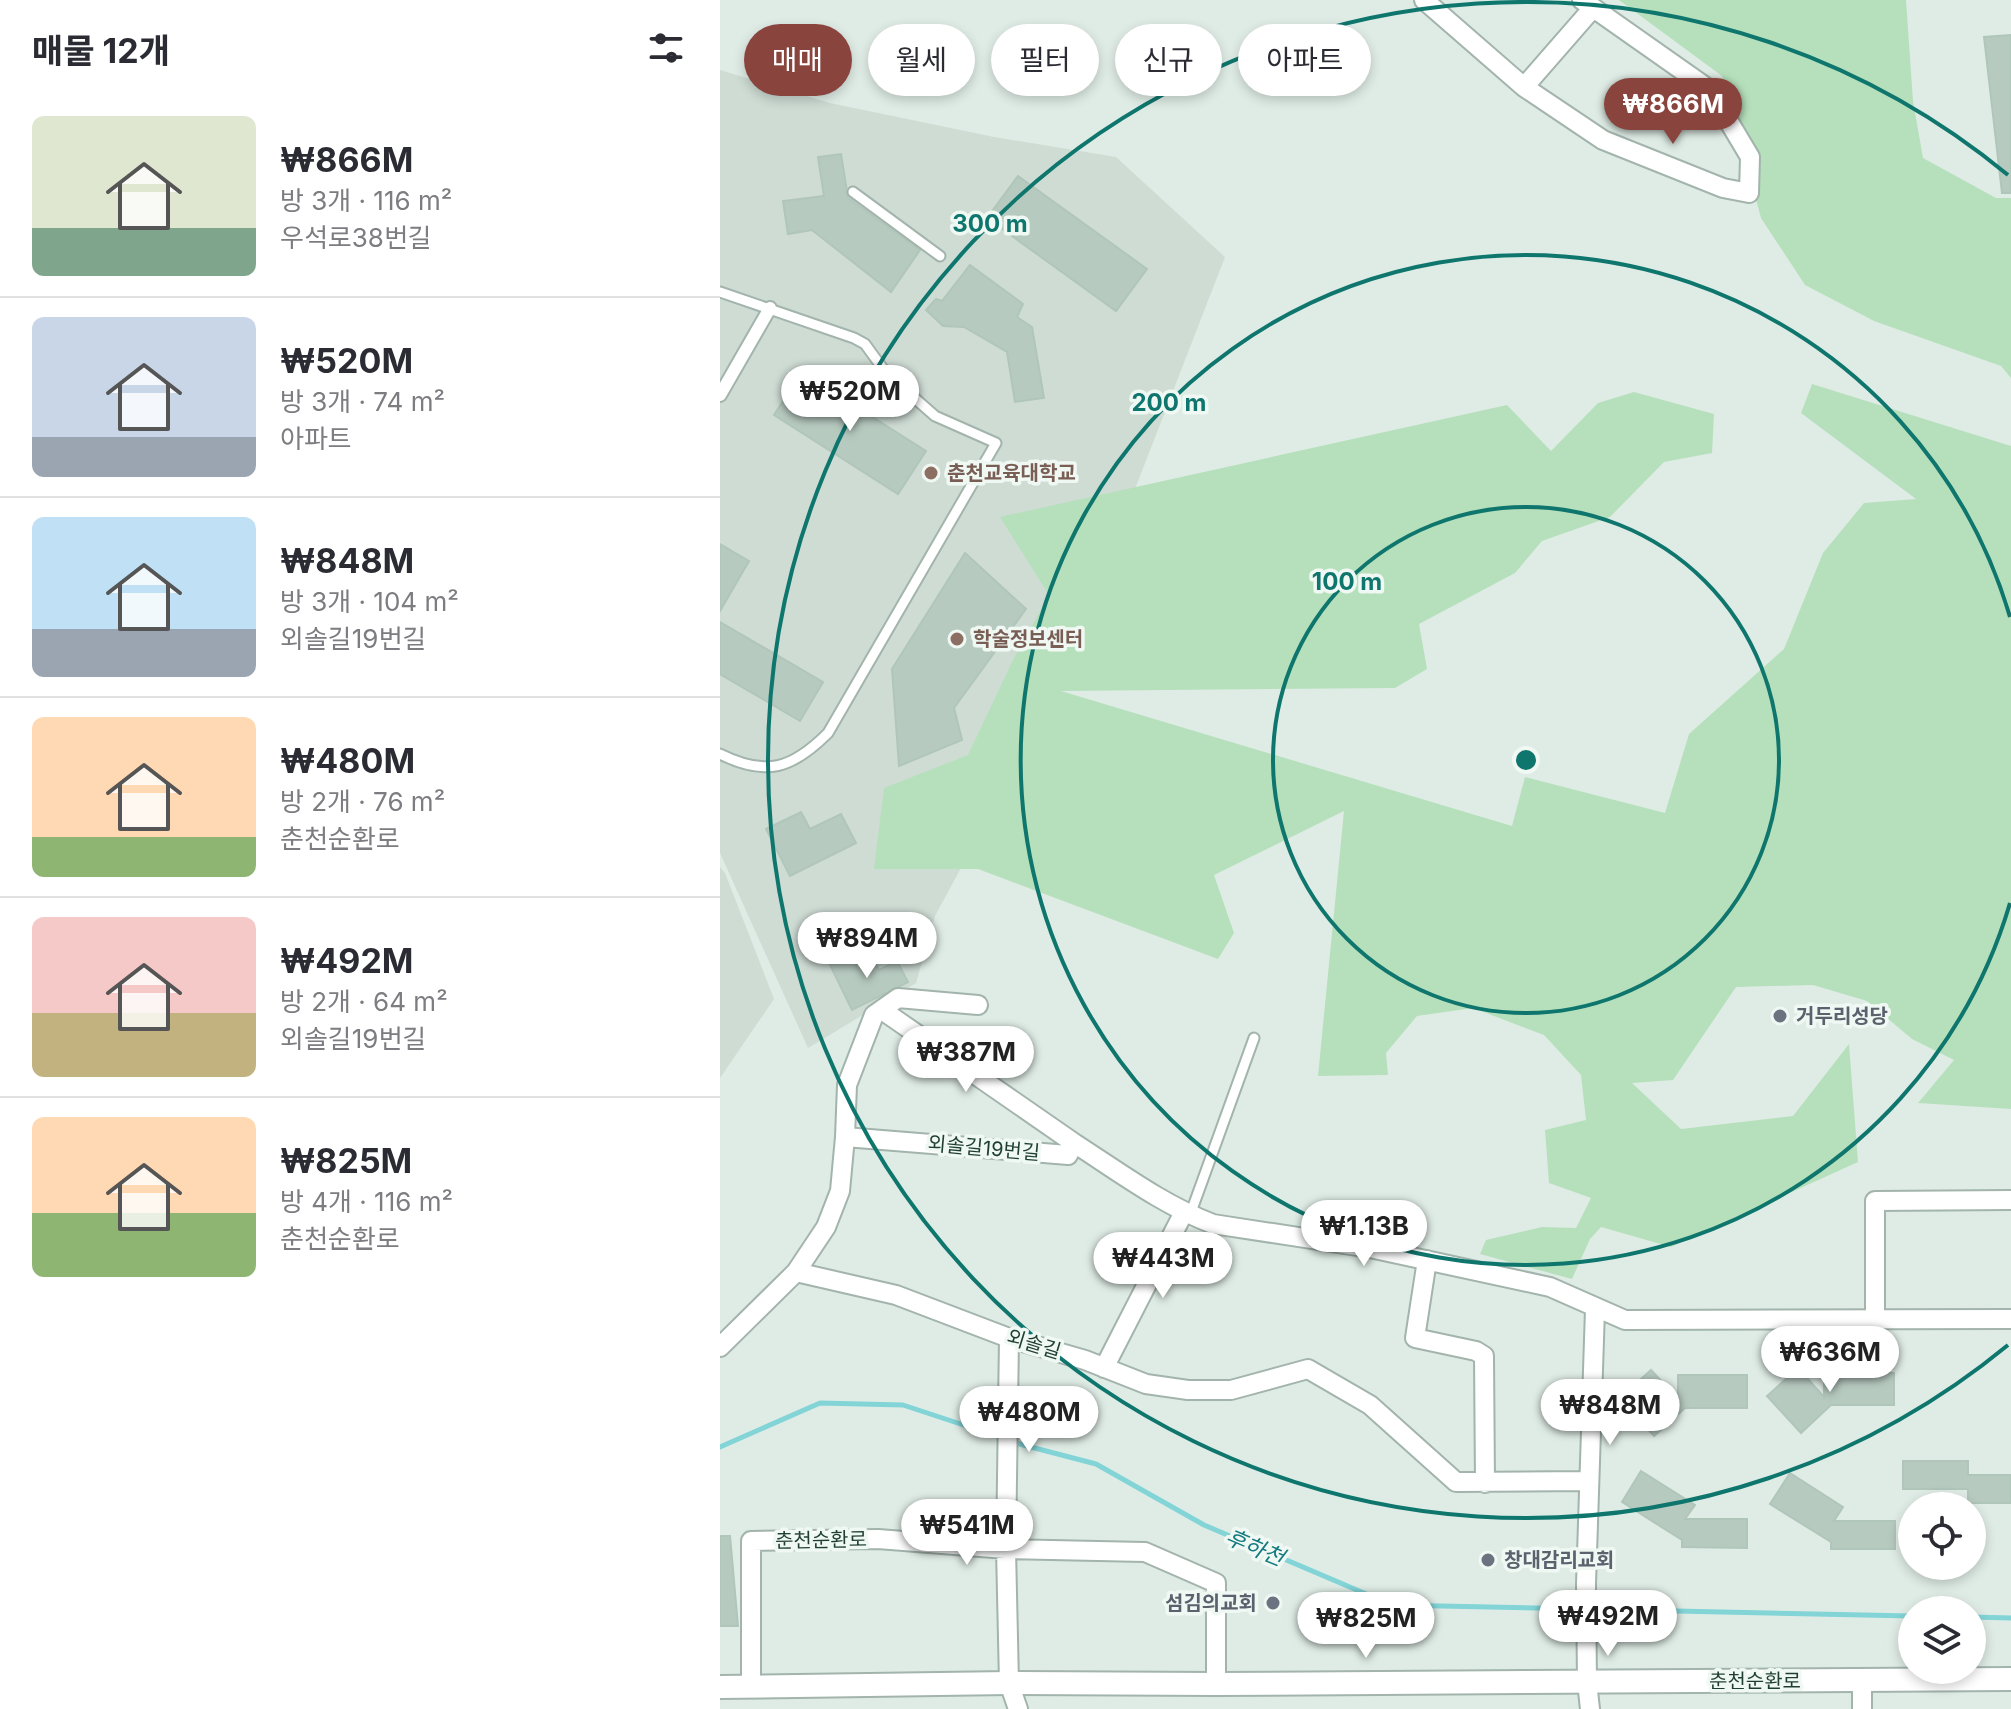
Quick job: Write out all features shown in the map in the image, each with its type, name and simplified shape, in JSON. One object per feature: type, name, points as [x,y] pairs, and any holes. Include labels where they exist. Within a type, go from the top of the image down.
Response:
[{"type":"street","points":[[1424,0],[1524,87],[1603,140],[1723,188],[1749,193],[1750,157],[1710,90],[1587,4],[1524,87]]},
{"type":"street","points":[[720,395],[770,308]]},
{"type":"street","points":[[720,1347],[796,1272],[826,1227],[840,1191],[847,1085],[874,1015],[898,998],[978,1005]]},
{"type":"street","points":[[882,1010],[1074,1143],[1187,1214],[1213,1224],[1370,1248],[1550,1287],[1625,1320],[2011,1319]]},
{"type":"street","name":"외솔길19번길","points":[[845,1137],[1068,1155],[1074,1143]]},
{"type":"street","points":[[1875,1318],[1875,1201],[2011,1200]]},
{"type":"street","points":[[1104,1368],[1187,1214]]},
{"type":"street","points":[[1427,1260],[1415,1338],[1476,1351],[1484,1356],[1485,1483]]},
{"type":"street","name":"외솔길","points":[[796,1272],[896,1295],[1009,1338],[1146,1384],[1188,1390],[1231,1390],[1308,1369],[1370,1405],[1456,1482],[1588,1481]]},
{"type":"street","points":[[1590,1709],[1586,1584],[1595,1309]]},
{"type":"street","points":[[1009,1338],[1006,1549],[1009,1683],[1018,1709]]},
{"type":"street","name":"춘천순환로","points":[[751,1687],[751,1541],[878,1539],[1006,1549],[1145,1552],[1216,1583],[1216,1684]]},
{"type":"street","name":"춘천순환로","points":[[720,1687],[2011,1679]]},
{"type":"street","points":[[1862,1680],[1862,1709]]},
{"type":"lane","points":[[853,192],[940,256]]},
{"type":"lane","points":[[720,292],[865,344],[886,373],[935,416],[996,443],[828,733],[810,752],[791,762],[764,768],[742,765],[720,754]]},
{"type":"lane","points":[[1187,1214],[1254,1038]]},
{"type":"shaded area","name":"춘천교육대학교","points":[[720,70],[744,77],[744,96],[807,96],[994,137],[1116,157],[1225,257],[1057,690],[935,916],[916,983],[808,1048],[720,853]]},
{"type":"shaded area","points":[[720,867],[774,999],[720,1078]]},
{"type":"green space","points":[[1619,0],[1906,0],[1913,101],[1923,158],[1996,198],[2011,198],[2011,378],[2001,366],[1874,321],[1805,285],[1761,218],[1722,76]]},
{"type":"green space","points":[[1812,384],[2011,446],[2011,1109],[1918,1103],[1954,1060],[1912,1039],[1867,1001],[1813,985],[1736,987],[1673,1080],[1632,1083],[1681,1129],[1793,1116],[1849,1044],[1858,1162],[1671,1247],[1601,1227],[1590,1239],[1572,1279],[1480,1254],[1486,1240],[1542,1227],[1576,1228],[1591,1198],[1549,1183],[1545,1130],[1586,1120],[1581,1075],[1544,1035],[1473,1008],[1417,1016],[1386,1053],[1388,1075],[1318,1076],[1344,811],[1214,875],[1234,933],[1218,959],[978,869],[874,869],[884,788],[968,755],[1013,660],[1049,595],[1000,517],[1507,405],[1551,451],[1598,403],[1634,392],[1714,414],[1712,453],[1664,462],[1610,517],[1542,541],[1515,573],[1419,624],[1427,669],[1395,688],[1061,691],[1512,826],[1525,777],[1665,813],[1689,734],[1784,649],[1823,553],[1864,503],[1916,499],[1801,413]]},
{"type":"building","points":[[2011,35],[2011,193],[2002,193],[1984,37]]},
{"type":"building","points":[[841,154],[848,198],[920,250],[891,292],[812,230],[788,234],[783,201],[824,196],[818,157]]},
{"type":"building","points":[[1018,176],[1147,269],[1116,311],[987,218]]},
{"type":"building","points":[[970,265],[1023,304],[1017,317],[1032,327],[1044,398],[1015,402],[1007,352],[964,327],[943,326],[926,310],[936,299],[942,301]]},
{"type":"building","points":[[802,372],[926,451],[898,494],[774,415]]},
{"type":"building","points":[[720,544],[749,561],[720,611]]},
{"type":"building","name":"학술정보센터","points":[[965,553],[1026,609],[954,708],[962,740],[899,766],[892,669]]},
{"type":"building","points":[[720,622],[823,682],[800,721],[720,674]]},
{"type":"building","points":[[801,812],[810,829],[841,814],[856,843],[790,876],[766,829]]},
{"type":"building","points":[[851,955],[858,969],[874,961],[879,970],[897,961],[908,982],[852,1010],[830,965]]},
{"type":"building","points":[[1798,1368],[1824,1397],[1824,1373],[1894,1373],[1894,1405],[1831,1405],[1801,1433],[1767,1396]]},
{"type":"building","points":[[1651,1370],[1678,1399],[1678,1375],[1747,1375],[1747,1408],[1685,1408],[1654,1436],[1620,1398]]},
{"type":"building","points":[[1903,1461],[1968,1461],[1968,1475],[2011,1475],[2011,1503],[1986,1503],[1986,1492],[1968,1492],[1968,1489],[1903,1489]]},
{"type":"building","points":[[1641,1471],[1695,1505],[1685,1519],[1747,1519],[1747,1548],[1682,1547],[1682,1540],[1622,1502]]},
{"type":"building","points":[[1790,1473],[1843,1507],[1834,1521],[1895,1521],[1895,1549],[1831,1549],[1831,1542],[1770,1504]]},
{"type":"building","points":[[720,1536],[730,1536],[738,1626],[720,1626]]},
{"type":"waterway","name":"후하천","points":[[720,1447],[820,1403],[903,1405],[1003,1438]]},
{"type":"waterway","name":"후하천","points":[[1012,1442],[1096,1464],[1204,1525],[1392,1605],[1898,1616]]},
{"type":"waterway","name":"후하천","points":[[1986,1617],[2011,1618]]},
{"type":"place","name":"춘천교육대학교","points":[[931,473]]},
{"type":"place","name":"학술정보센터","points":[[957,639]]},
{"type":"place","name":"거두리성당","points":[[1780,1016]]},
{"type":"place","name":"창대감리교회","points":[[1488,1560]]},
{"type":"place","name":"섬김의교회","points":[[1273,1603]]}]
